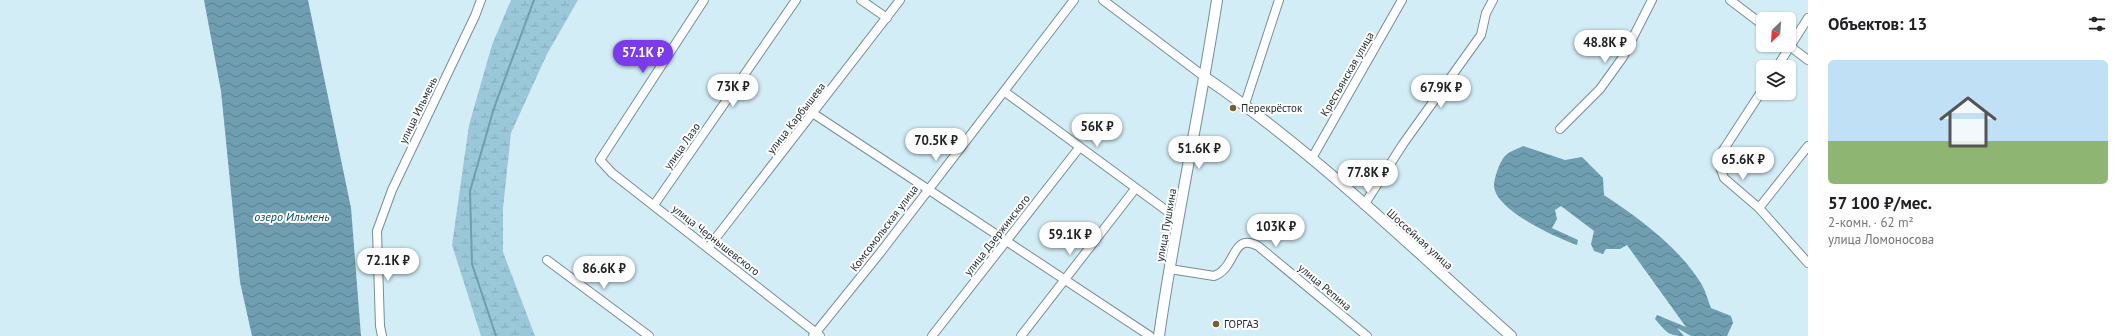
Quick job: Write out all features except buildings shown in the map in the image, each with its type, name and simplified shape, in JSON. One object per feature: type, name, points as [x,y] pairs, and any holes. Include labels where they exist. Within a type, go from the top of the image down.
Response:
[{"type":"main road","name":"улица Пушкина","points":[[1159,336],[1178,220],[1206,78],[1218,0]]},
{"type":"main road","name":"Шоссейная улица","points":[[1206,78],[1245,104],[1312,158],[1511,336]]},
{"type":"street","name":"улица Ильмень","points":[[382,336],[380,326],[377,231],[392,190],[475,16],[481,0]]},
{"type":"street","name":"улица Чернышевского","points":[[704,0],[600,160],[612,173],[816,335]]},
{"type":"street","name":"улица Лазо","points":[[654,205],[796,0]]},
{"type":"street","points":[[861,0],[887,18]]},
{"type":"street","name":"улица Карбышева","points":[[708,248],[814,114],[900,0]]},
{"type":"street","name":"Комсомольская улица","points":[[816,335],[928,189],[1005,92],[1074,0]]},
{"type":"street","name":"Шоссейная улица","points":[[1102,0],[1206,78]]},
{"type":"street","points":[[1245,104],[1279,0]]},
{"type":"street","name":"Крестьянская улица","points":[[1312,158],[1402,0]]},
{"type":"street","points":[[1364,205],[1403,144],[1481,35],[1486,13],[1493,0]]},
{"type":"street","points":[[1560,129],[1600,89],[1623,57],[1652,0]]},
{"type":"street","points":[[1730,0],[1756,20]]},
{"type":"street","points":[[1796,36],[1808,18]]},
{"type":"street","points":[[1796,51],[1808,60]]},
{"type":"street","points":[[1005,92],[1178,220]]},
{"type":"street","points":[[1756,99],[1730,137],[1722,152],[1719,164],[1724,178],[1759,208],[1808,263]]},
{"type":"street","points":[[814,114],[1150,336]]},
{"type":"street","points":[[1759,208],[1808,146]]},
{"type":"street","name":"улица Дзержинского","points":[[932,336],[1079,148]]},
{"type":"street","points":[[1021,336],[1135,189]]},
{"type":"street","name":"улица Репина","points":[[1170,268],[1214,276],[1221,274],[1231,261],[1238,246],[1243,242],[1250,242],[1258,246],[1357,333],[1367,336]]},
{"type":"street","points":[[547,260],[649,336]]},
{"type":"green space","points":[[511,0],[578,0],[547,54],[511,133],[503,208],[503,252],[535,336],[481,336],[452,245],[469,125],[492,45]]},
{"type":"water","name":"озеро Ильмень","points":[[204,0],[308,0],[351,208],[361,336],[252,336],[240,282],[221,91]]},
{"type":"water","points":[[1523,146],[1565,160],[1582,157],[1603,178],[1604,195],[1645,224],[1671,247],[1683,259],[1702,285],[1711,308],[1731,316],[1733,323],[1727,336],[1691,336],[1677,328],[1684,336],[1678,336],[1667,332],[1655,319],[1657,315],[1686,327],[1627,245],[1620,249],[1606,249],[1603,254],[1594,251],[1591,244],[1594,231],[1561,206],[1555,210],[1557,219],[1552,228],[1578,240],[1577,245],[1542,230],[1516,214],[1505,205],[1497,195],[1494,186],[1496,175],[1500,163],[1504,157],[1510,152]]},
{"type":"waterway","points":[[496,336],[472,264],[470,191],[494,108],[534,0]]},
{"type":"place","name":"Перекрёсток","points":[[1233,108]]},
{"type":"place","name":"ГОРГАЗ","points":[[1216,324]]}]
